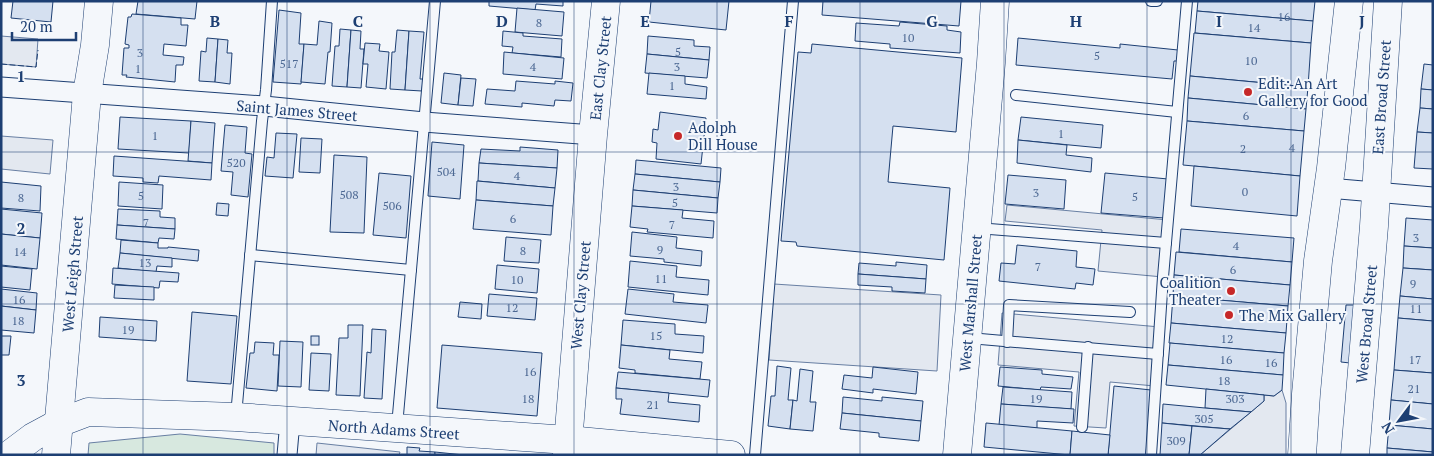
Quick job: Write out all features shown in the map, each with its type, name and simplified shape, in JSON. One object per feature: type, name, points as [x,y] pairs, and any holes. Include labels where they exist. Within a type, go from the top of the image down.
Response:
[{"type":"main road","name":"West Leigh Street","points":[[56,455],[87,94],[99,1]]},
{"type":"main road","name":"East Clay Street","points":[[593,134],[606,1]]},
{"type":"main road","name":"West Marshall Street","points":[[957,455],[967,338],[989,229],[984,151],[995,1]]},
{"type":"main road","points":[[1302,455],[1315,294],[1349,1]]},
{"type":"main road","name":"East Broad Street","points":[[1375,192],[1388,1]]},
{"type":"main road","name":"West Clay Street","points":[[567,448],[593,134]]},
{"type":"main road","name":"West Broad Street","points":[[1355,455],[1374,226],[1375,192]]},
{"type":"main road","name":"North Adams Street","points":[[9,455],[33,437],[59,423],[88,412],[236,417],[397,429],[567,448],[730,455]]},
{"type":"street","name":"Saint James Street","points":[[1,87],[264,106],[424,122],[593,134]]},
{"type":"street","points":[[1328,188],[1433,197]]},
{"type":"street","points":[[287,455],[290,421]]},
{"type":"lane","points":[[236,417],[272,1]]},
{"type":"lane","points":[[397,429],[435,1]]},
{"type":"lane","points":[[755,455],[793,1]]},
{"type":"lane","points":[[1151,1],[1158,1]]},
{"type":"lane","points":[[1152,455],[1166,243],[1187,1]]},
{"type":"lane","points":[[1016,95],[1177,112]]},
{"type":"lane","points":[[989,229],[1166,243]]},
{"type":"lane","points":[[250,255],[411,270]]},
{"type":"lane","points":[[1007,342],[1009,305],[1130,312]]},
{"type":"lane","points":[[967,338],[1158,354]]},
{"type":"lane","points":[[1082,427],[1088,347]]},
{"type":"shaded area","points":[[1,36],[38,39],[36,67],[1,64]]},
{"type":"shaded area","points":[[1,136],[53,140],[50,174],[1,169]]},
{"type":"shaded area","points":[[1007,205],[1168,220],[1163,277],[1098,271],[1102,230],[1005,221]]},
{"type":"shaded area","points":[[774,284],[941,295],[937,371],[769,360]]},
{"type":"shaded area","points":[[1002,313],[1160,327],[1155,386],[1110,382],[1106,428],[1074,426],[1079,372],[998,365]]},
{"type":"shaded area","points":[[1282,390],[1286,403],[1286,455],[1200,455],[1264,401],[1264,395],[1274,396]]},
{"type":"shaded area","points":[[180,434],[274,443],[274,455],[88,455],[89,443]]},
{"type":"shaded area","points":[[317,443],[400,452],[399,455],[316,455]]},
{"type":"building","points":[[13,1],[53,1],[51,22],[11,18]]},
{"type":"building","points":[[138,1],[197,1],[195,19],[136,14]]},
{"type":"building","points":[[489,1],[563,1],[563,6],[536,4],[535,10],[489,6]]},
{"type":"building","points":[[651,1],[729,1],[726,30],[649,22]]},
{"type":"building","points":[[823,1],[961,1],[959,26],[822,15]]},
{"type":"building","points":[[1198,1],[1315,1],[1313,21],[1197,11]]},
{"type":"building","points":[[517,8],[564,12],[562,36],[515,32]]},
{"type":"building","points":[[279,10],[301,13],[299,44],[304,44],[301,84],[273,82]]},
{"type":"building","points":[[1197,11],[1313,21],[1311,43],[1195,33]]},
{"type":"building","points":[[132,14],[181,18],[181,25],[188,25],[186,46],[164,44],[163,55],[184,57],[183,65],[176,65],[175,82],[122,75],[124,48],[129,48],[129,45],[125,44],[128,17],[131,17]]},
{"type":"building","points":[[319,21],[332,23],[325,84],[301,82],[304,44],[317,45]]},
{"type":"building","points":[[900,22],[947,26],[947,30],[961,32],[960,53],[890,48],[890,44],[855,41],[856,23],[899,26]]},
{"type":"building","points":[[340,29],[351,30],[347,87],[332,86],[335,46],[339,46]]},
{"type":"building","points":[[351,30],[361,31],[360,49],[364,49],[361,88],[347,87]]},
{"type":"building","points":[[397,30],[409,31],[405,90],[390,89],[392,52],[395,52]]},
{"type":"building","points":[[409,31],[424,32],[420,79],[423,79],[422,91],[405,90]]},
{"type":"building","points":[[503,31],[523,33],[523,36],[562,39],[561,57],[512,53],[513,47],[502,46]]},
{"type":"building","points":[[1194,33],[1311,43],[1308,87],[1190,76]]},
{"type":"building","points":[[648,36],[694,40],[694,46],[710,47],[709,60],[647,54]]},
{"type":"building","points":[[207,38],[218,39],[215,82],[199,81],[201,51],[206,52]]},
{"type":"building","points":[[1018,38],[1120,48],[1120,44],[1178,50],[1177,61],[1174,61],[1172,79],[1016,65]]},
{"type":"building","points":[[218,39],[228,40],[227,53],[232,53],[230,84],[215,82]]},
{"type":"building","points":[[365,43],[380,44],[379,51],[389,52],[386,89],[366,87],[368,64],[363,64]]},
{"type":"building","points":[[812,44],[962,58],[956,132],[893,126],[888,182],[950,188],[944,260],[797,246],[796,242],[781,241],[798,52],[811,53]]},
{"type":"building","points":[[504,52],[564,58],[562,79],[503,74]]},
{"type":"building","points":[[647,54],[709,60],[707,78],[645,73]]},
{"type":"building","points":[[1424,64],[1433,65],[1433,90],[1421,89]]},
{"type":"building","points":[[444,73],[461,75],[458,105],[441,103]]},
{"type":"building","points":[[649,73],[685,76],[685,84],[707,87],[706,99],[647,94]]},
{"type":"building","name":"Edit: An Art Gallery for Good","points":[[1190,76],[1308,87],[1306,109],[1188,98]]},
{"type":"building","points":[[461,78],[476,79],[473,106],[458,105]]},
{"type":"building","points":[[516,81],[555,84],[555,81],[573,83],[571,101],[555,100],[554,106],[522,103],[522,107],[485,104],[487,89],[515,91]]},
{"type":"building","points":[[1421,89],[1433,90],[1433,109],[1420,108]]},
{"type":"building","points":[[1188,98],[1306,109],[1304,131],[1187,121]]},
{"type":"building","points":[[1420,108],[1433,109],[1433,133],[1417,132]]},
{"type":"building","name":"Adolph Dill House","points":[[660,112],[706,118],[701,164],[656,159],[657,143],[652,142],[653,129],[658,130]]},
{"type":"building","points":[[120,117],[191,121],[189,153],[118,149]]},
{"type":"building","points":[[1021,117],[1103,125],[1101,148],[1018,140]]},
{"type":"building","points":[[191,121],[215,123],[212,163],[188,161]]},
{"type":"building","points":[[1187,121],[1304,131],[1300,176],[1183,165]]},
{"type":"building","points":[[225,125],[247,127],[245,153],[252,154],[248,197],[231,195],[233,172],[221,171]]},
{"type":"building","points":[[1417,132],[1433,133],[1433,169],[1414,168]]},
{"type":"building","points":[[276,133],[297,134],[293,178],[265,176],[267,157],[274,158]]},
{"type":"building","points":[[301,138],[322,139],[320,173],[299,172]]},
{"type":"building","points":[[1018,140],[1067,145],[1066,155],[1092,158],[1091,172],[1017,163]]},
{"type":"building","points":[[432,142],[464,145],[460,199],[428,196]]},
{"type":"building","points":[[520,147],[558,150],[557,168],[479,163],[481,149],[520,151]]},
{"type":"building","points":[[334,155],[367,157],[364,233],[330,232]]},
{"type":"building","points":[[114,156],[212,163],[211,180],[159,176],[158,183],[143,182],[143,178],[113,176]]},
{"type":"building","points":[[636,160],[721,168],[720,182],[635,174]]},
{"type":"building","points":[[479,163],[557,168],[555,188],[478,181]]},
{"type":"building","points":[[1194,166],[1300,176],[1297,216],[1191,206]]},
{"type":"building","points":[[379,173],[411,176],[406,238],[373,235]]},
{"type":"building","points":[[1105,173],[1168,179],[1164,218],[1101,213]]},
{"type":"building","points":[[635,174],[720,182],[718,198],[633,190]]},
{"type":"building","points":[[1008,175],[1066,180],[1064,209],[1005,204]]},
{"type":"building","points":[[477,181],[555,188],[553,206],[476,200]]},
{"type":"building","points":[[1,182],[41,186],[40,211],[1,208]]},
{"type":"building","points":[[119,182],[163,185],[162,209],[118,206]]},
{"type":"building","points":[[633,190],[718,198],[717,213],[632,206]]},
{"type":"building","points":[[476,200],[553,206],[551,235],[473,229]]},
{"type":"building","points":[[217,203],[229,204],[228,216],[216,215]]},
{"type":"building","points":[[632,206],[683,210],[682,218],[714,221],[713,238],[647,232],[648,229],[630,227]]},
{"type":"building","points":[[1,209],[42,213],[40,238],[1,234]]},
{"type":"building","points":[[118,209],[160,211],[160,217],[175,218],[175,229],[117,225]]},
{"type":"building","points":[[1406,218],[1433,220],[1433,248],[1404,246]]},
{"type":"building","points":[[117,225],[175,229],[174,239],[159,238],[158,243],[116,239]]},
{"type":"building","points":[[1181,229],[1294,238],[1292,262],[1179,252]]},
{"type":"building","points":[[632,232],[677,237],[676,248],[702,251],[701,266],[664,262],[664,259],[630,256]]},
{"type":"building","points":[[1,234],[40,238],[37,269],[1,265]]},
{"type":"building","points":[[506,237],[541,240],[539,263],[504,261]]},
{"type":"building","points":[[121,240],[158,243],[158,248],[199,250],[198,261],[120,253]]},
{"type":"building","points":[[1017,245],[1077,251],[1076,267],[1095,269],[1093,285],[1076,283],[1075,289],[999,281],[1001,263],[1015,264]]},
{"type":"building","points":[[1404,246],[1433,248],[1433,270],[1403,268]]},
{"type":"building","points":[[1176,252],[1292,262],[1290,285],[1174,275]]},
{"type":"building","points":[[120,253],[172,258],[172,267],[157,266],[156,272],[118,268]]},
{"type":"building","points":[[630,261],[677,266],[676,277],[709,280],[708,295],[628,287]]},
{"type":"building","points":[[896,262],[927,265],[926,279],[858,274],[859,263],[896,266]]},
{"type":"building","points":[[497,265],[539,269],[537,293],[495,289]]},
{"type":"building","points":[[1,266],[32,269],[30,290],[1,287]]},
{"type":"building","points":[[113,268],[179,273],[178,282],[160,281],[159,288],[112,284]]},
{"type":"building","points":[[1403,268],[1433,270],[1433,299],[1400,296]]},
{"type":"building","points":[[858,274],[926,279],[925,293],[892,291],[892,287],[858,285]]},
{"type":"building","name":"Coalition Theater","points":[[1174,275],[1290,285],[1288,306],[1173,296]]},
{"type":"building","points":[[115,285],[154,287],[154,300],[114,298]]},
{"type":"building","points":[[1,289],[37,293],[36,310],[1,306]]},
{"type":"building","points":[[628,289],[674,294],[673,302],[708,305],[706,323],[625,314]]},
{"type":"building","points":[[489,294],[537,298],[535,320],[487,316]]},
{"type":"building","name":"The Mix Gallery","points":[[1173,296],[1288,306],[1286,333],[1171,323]]},
{"type":"building","points":[[1400,296],[1433,299],[1433,321],[1398,318]]},
{"type":"building","points":[[460,302],[482,304],[481,319],[458,317]]},
{"type":"building","points":[[1346,305],[1355,305],[1350,363],[1341,362]]},
{"type":"building","points":[[1,306],[36,310],[34,333],[1,330]]},
{"type":"building","points":[[192,312],[237,316],[231,384],[187,381]]},
{"type":"building","points":[[100,317],[157,321],[156,341],[99,337]]},
{"type":"building","points":[[1398,318],[1433,321],[1433,373],[1394,370]]},
{"type":"building","points":[[623,320],[675,324],[675,334],[704,336],[703,353],[621,345]]},
{"type":"building","points":[[1171,323],[1286,333],[1284,353],[1169,343]]},
{"type":"building","points":[[348,325],[363,325],[360,396],[336,395],[339,338],[348,338]]},
{"type":"building","points":[[372,329],[386,330],[382,399],[364,398],[367,352],[371,353]]},
{"type":"building","points":[[1,336],[11,336],[9,355],[1,355]]},
{"type":"building","points":[[311,336],[319,336],[319,345],[311,345]]},
{"type":"building","points":[[280,341],[303,342],[301,387],[278,386]]},
{"type":"building","points":[[255,342],[274,343],[273,355],[279,355],[277,391],[246,388],[250,353],[254,353]]},
{"type":"building","points":[[1170,343],[1284,353],[1283,375],[1168,365]]},
{"type":"building","points":[[442,345],[542,353],[537,416],[437,408]]},
{"type":"building","points":[[621,345],[670,350],[669,359],[702,362],[700,379],[635,373],[635,370],[619,368]]},
{"type":"building","points":[[311,353],[331,354],[329,391],[309,390]]},
{"type":"building","points":[[1168,365],[1283,375],[1282,390],[1274,396],[1166,385]]},
{"type":"building","points":[[777,366],[791,368],[788,400],[793,400],[790,429],[768,426],[771,396],[775,396]]},
{"type":"building","points":[[873,367],[918,372],[916,394],[873,389],[873,393],[842,389],[844,375],[872,378]]},
{"type":"building","points":[[1000,367],[1042,370],[1042,374],[1073,377],[1071,389],[1041,387],[1040,390],[998,386]]},
{"type":"building","points":[[800,369],[813,371],[810,402],[816,402],[813,431],[790,429],[793,400],[797,401]]},
{"type":"building","points":[[1394,370],[1433,373],[1433,404],[1391,400]]},
{"type":"building","points":[[618,372],[710,380],[708,397],[616,388]]},
{"type":"building","points":[[1114,386],[1151,390],[1146,455],[1108,455]]},
{"type":"building","points":[[1003,387],[1072,392],[1071,409],[1001,404]]},
{"type":"building","points":[[616,388],[669,393],[668,402],[700,405],[699,422],[620,414],[622,399],[616,399]]},
{"type":"building","points":[[1206,389],[1264,395],[1264,401],[1251,412],[1205,408]]},
{"type":"building","points":[[843,397],[882,401],[882,397],[923,401],[921,421],[842,413]]},
{"type":"building","points":[[1391,400],[1433,404],[1433,429],[1389,425]]},
{"type":"building","points":[[1001,404],[1074,409],[1073,423],[1037,421],[1037,428],[999,425]]},
{"type":"building","points":[[1163,404],[1251,412],[1230,429],[1162,423]]},
{"type":"building","points":[[842,413],[921,421],[919,441],[879,437],[879,433],[840,429]]},
{"type":"building","points":[[986,423],[1072,431],[1070,455],[984,447]]},
{"type":"building","points":[[1162,423],[1192,426],[1189,455],[1160,455]]},
{"type":"building","points":[[1389,425],[1433,429],[1433,452],[1387,448]]},
{"type":"building","points":[[1192,426],[1230,429],[1200,455],[1189,455]]},
{"type":"building","points":[[1072,431],[1110,435],[1108,455],[1070,455]]},
{"type":"building","points":[[407,447],[420,448],[419,451],[435,452],[435,455],[407,455]]},
{"type":"building","points":[[1387,448],[1433,452],[1433,455],[1387,455]]},
{"type":"building","points":[[435,452],[464,455],[435,455]]},
{"type":"fence","points":[[1,64],[36,67],[38,50]]},
{"type":"place","name":"Edit: An Art Gallery for Good","points":[[1248,92]]},
{"type":"place","name":"Adolph Dill House","points":[[678,136]]},
{"type":"place","name":"Coalition Theater","points":[[1231,291]]},
{"type":"place","name":"The Mix Gallery","points":[[1229,315]]}]
